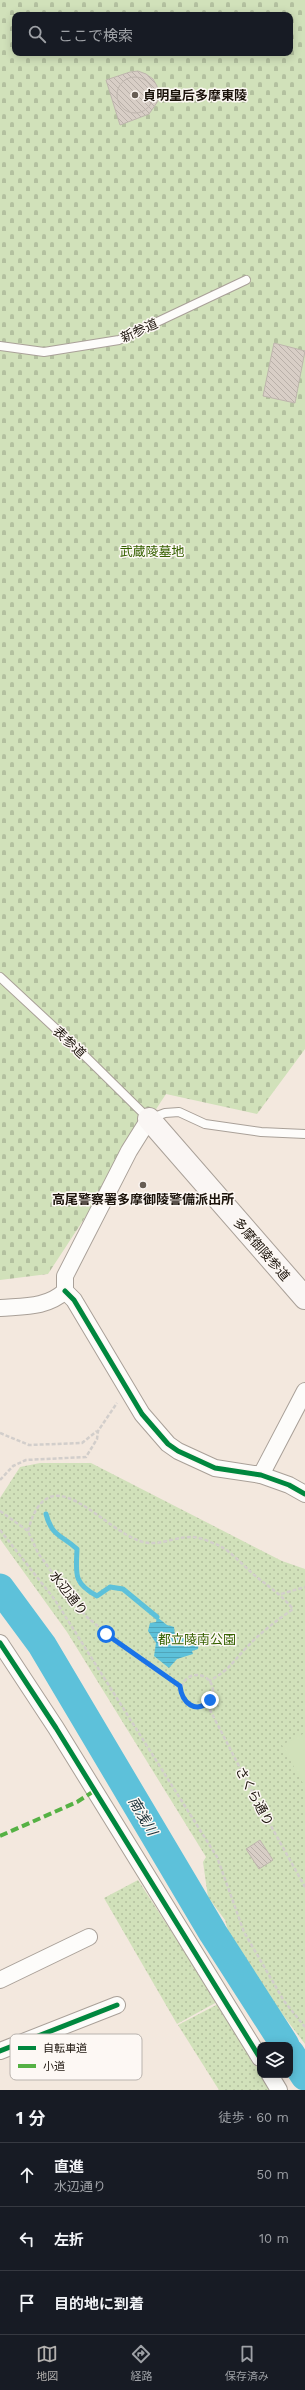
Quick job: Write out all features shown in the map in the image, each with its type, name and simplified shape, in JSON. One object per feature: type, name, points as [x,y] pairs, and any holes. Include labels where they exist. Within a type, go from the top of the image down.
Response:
[{"type":"main road","name":"多摩御陵参道","points":[[144,1114],[305,1298]]},
{"type":"street","points":[[144,1114],[129,1151],[65,1276],[65,1291],[74,1300],[127,1390],[146,1419],[178,1451],[215,1468],[261,1475],[289,1484],[305,1494]]},
{"type":"street","points":[[0,1308],[46,1304],[56,1299],[65,1291]]},
{"type":"street","points":[[261,1475],[305,1391]]},
{"type":"street","points":[[0,1643],[56,1728],[257,2053]]},
{"type":"street","points":[[0,1980],[89,1937]]},
{"type":"street","points":[[43,2034],[117,2005]]},
{"type":"street","points":[[0,2051],[10,2047]]},
{"type":"street","points":[[272,2078],[279,2090]]},
{"type":"lane","name":"新参道","points":[[0,346],[44,352],[119,340],[246,280]]},
{"type":"lane","name":"表参道","points":[[0,977],[83,1054],[144,1114]]},
{"type":"lane","points":[[144,1114],[179,1112],[205,1124],[261,1132],[305,1134]]},
{"type":"path","points":[[0,1434],[29,1445],[82,1443],[98,1431],[127,1390]]},
{"type":"path","points":[[0,1480],[14,1466],[26,1460],[86,1457],[96,1439],[98,1431]]},
{"type":"path","points":[[0,1511],[28,1531],[33,1513],[40,1502],[54,1496],[65,1497],[142,1542],[160,1543],[189,1537],[220,1546],[281,1594],[293,1608],[264,1631],[225,1672],[209,1680]]},
{"type":"path","points":[[0,1530],[55,1600],[216,1857],[244,1932],[284,2000],[305,2027]]},
{"type":"path","points":[[281,1594],[305,1587]]},
{"type":"path","points":[[195,1674],[201,1675],[209,1680],[213,1690],[207,1704],[197,1707],[187,1704],[181,1695],[180,1686],[185,1679],[195,1674]]},
{"type":"green space","name":"武蔵陵墓地","points":[[0,0],[305,0],[305,1049],[257,1114],[166,1094],[48,1274],[0,1280]]},
{"type":"green space","name":"都立陵南公園","points":[[40,1463],[91,1463],[282,1561],[305,1569],[305,2044],[270,1998],[259,1992],[233,1948],[225,1920],[208,1897],[203,1862],[206,1857],[67,1632],[0,1539],[0,1498],[20,1467]]},
{"type":"green space","points":[[305,1733],[305,1787],[282,1745]]},
{"type":"green space","points":[[138,1880],[217,2002],[177,2024],[104,1898]]},
{"type":"green space","points":[[218,2004],[257,2067],[257,2078],[264,2078],[271,2090],[219,2090],[178,2025]]},
{"type":"water","points":[[157,1617],[167,1625],[174,1627],[175,1636],[193,1634],[199,1640],[198,1649],[192,1651],[193,1654],[177,1659],[169,1668],[154,1656],[156,1643],[148,1631],[150,1623],[156,1622]]},
{"type":"building","points":[[138,71],[153,79],[157,86],[158,101],[149,114],[120,125],[106,80],[130,72]]},
{"type":"building","name":"貞明皇后多摩東陵","points":[[139,77],[148,82],[152,88],[152,102],[148,108],[139,113],[131,113],[122,108],[118,102],[117,91],[122,82],[128,78]]},
{"type":"building","points":[[274,343],[305,351],[295,403],[263,396]]},
{"type":"building","points":[[260,1840],[273,1860],[259,1869],[246,1849]]},
{"type":"waterway","points":[[46,1514],[48,1522],[54,1531],[77,1549],[76,1565],[78,1577],[84,1587],[97,1596],[110,1587],[123,1589],[157,1617]]},
{"type":"waterway","name":"南浅川","points":[[0,1588],[42,1645],[213,1933],[283,2042]]},
{"type":"waterway","name":"南浅川","points":[[293,2058],[305,2076]]},
{"type":"marked path","points":[[0,1836],[77,1802],[94,1791]]},
{"type":"cycle path","points":[[65,1291],[74,1300],[142,1414],[168,1444],[178,1451],[215,1468],[261,1475],[289,1485],[305,1494]]},
{"type":"cycle path","points":[[0,1643],[56,1728],[257,2053]]},
{"type":"cycle path","points":[[43,2034],[117,2005]]},
{"type":"cycle path","points":[[0,2051],[10,2047]]},
{"type":"place","name":"貞明皇后多摩東陵","points":[[135,95]]},
{"type":"place","name":"高尾警察署多摩御陵警備派出所","points":[[143,1185]]},
{"type":"route","points":[[106,1634],[136,1657],[180,1686],[181,1695],[187,1704],[197,1707],[207,1704],[210,1700]]}]
